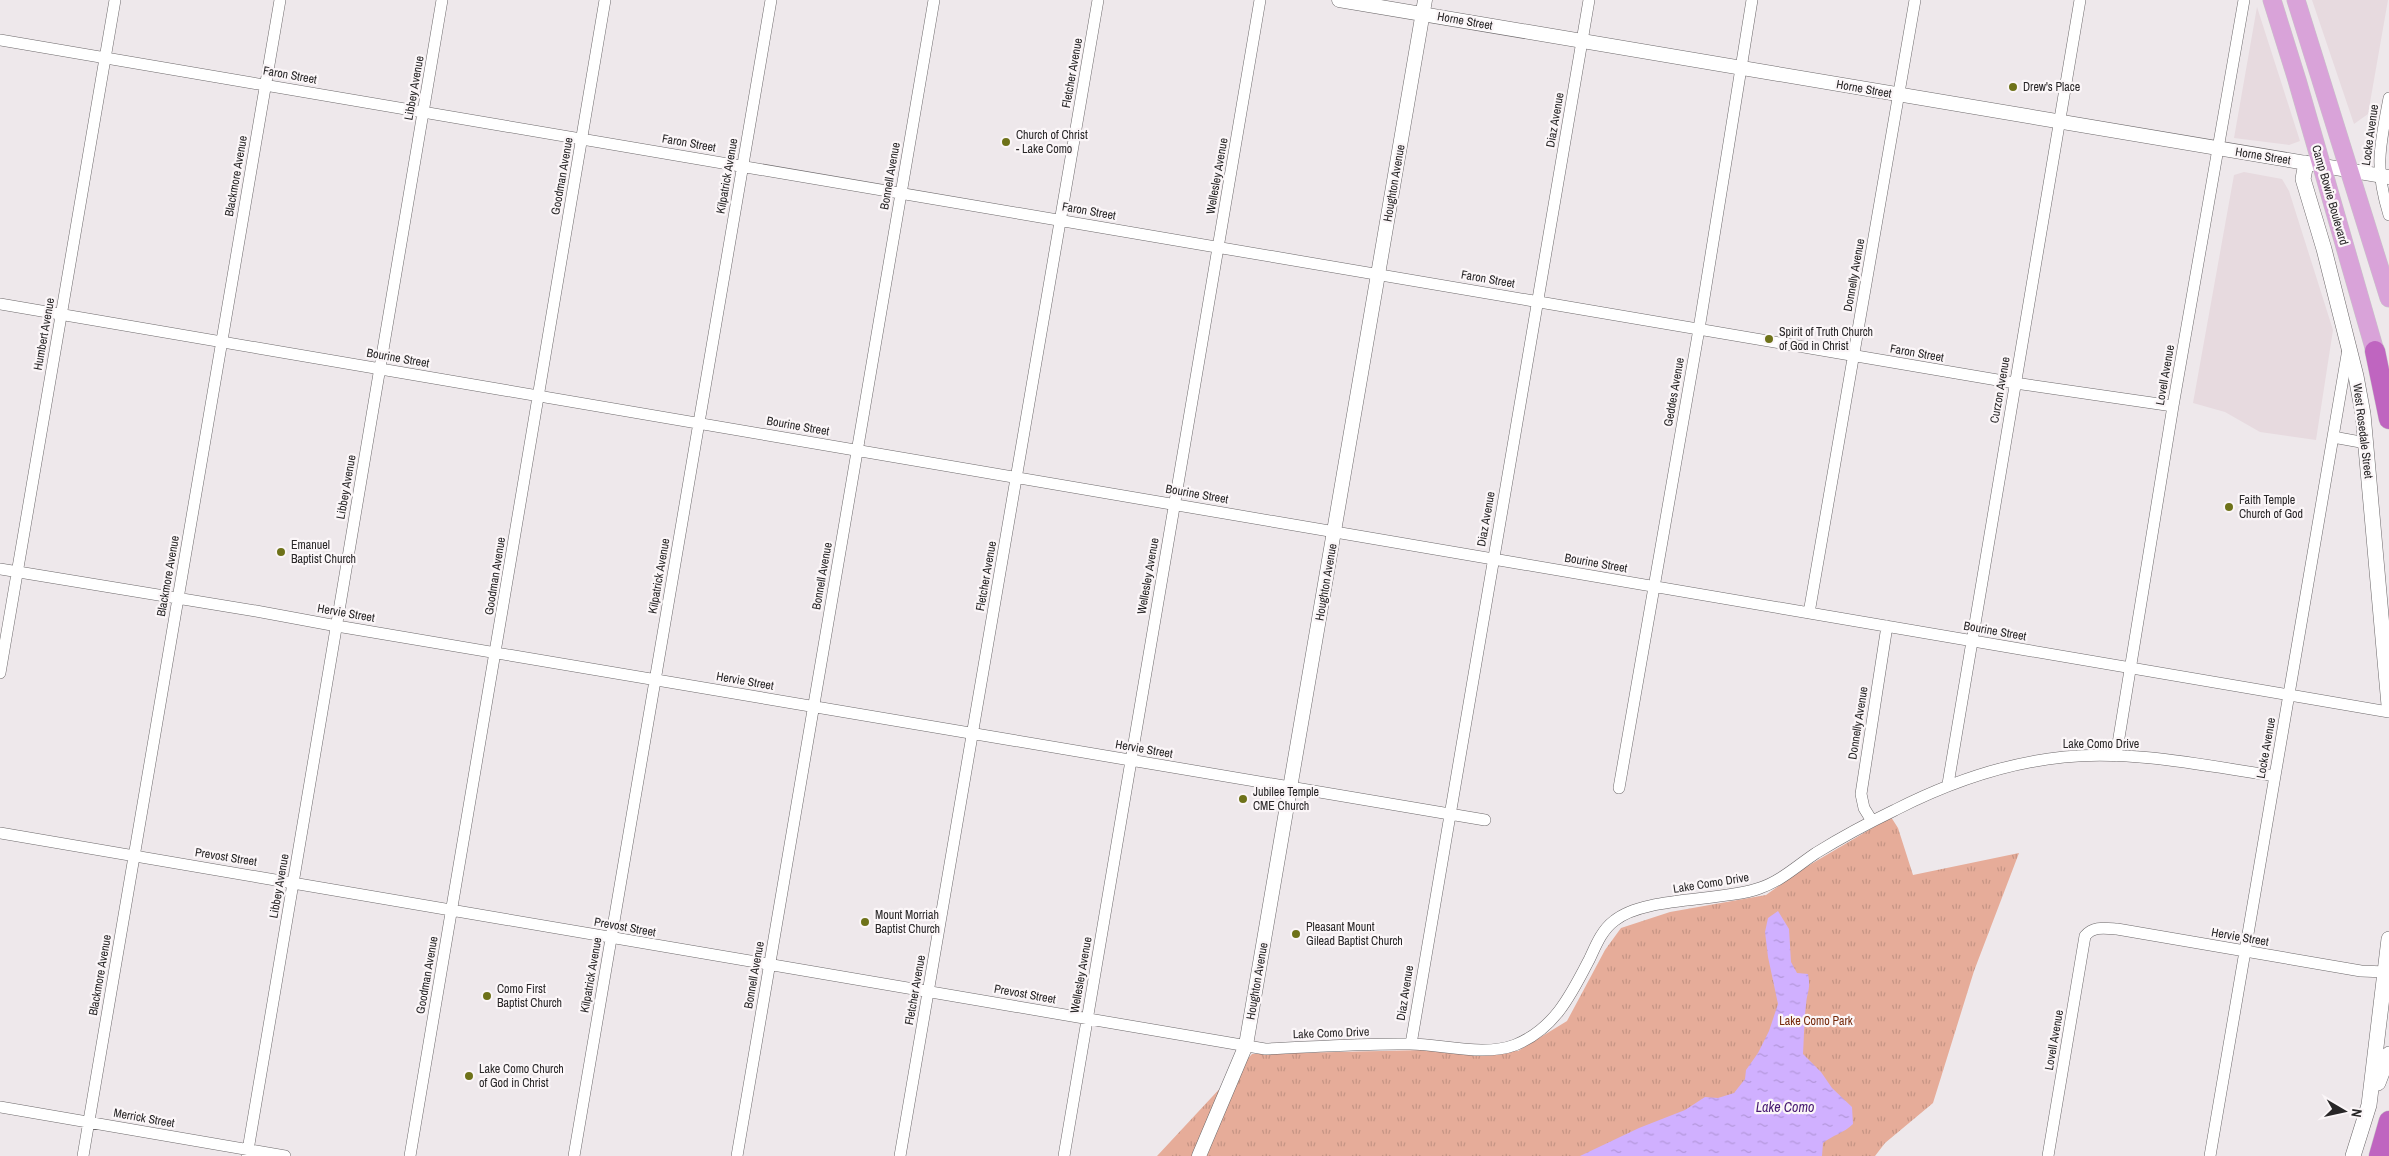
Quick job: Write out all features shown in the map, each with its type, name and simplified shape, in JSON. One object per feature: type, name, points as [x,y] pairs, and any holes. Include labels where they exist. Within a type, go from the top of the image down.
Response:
[{"type":"highway","points":[[2376,351],[2389,419]]},
{"type":"highway","points":[[2379,1156],[2389,1121]]},
{"type":"main road","name":"Camp Bowie Boulevard","points":[[2272,0],[2314,164],[2389,389]]},
{"type":"main road","name":"Camp Bowie Boulevard","points":[[2296,0],[2389,298]]},
{"type":"main road","name":"West Rosedale Street","points":[[2314,164],[2303,179],[2324,249],[2356,376],[2366,443],[2389,705]]},
{"type":"main road","points":[[2369,1105],[2389,939]]},
{"type":"main road","points":[[2353,1156],[2369,1105],[2389,1054]]},
{"type":"street","name":"Humbert Avenue","points":[[0,673],[115,0]]},
{"type":"street","name":"Blackmore Avenue","points":[[83,1156],[280,0]]},
{"type":"street","name":"Libbey Avenue","points":[[248,1153],[442,0]]},
{"type":"street","name":"Goodman Avenue","points":[[410,1156],[605,0]]},
{"type":"street","name":"Kilpatrick Avenue","points":[[574,1156],[771,0]]},
{"type":"street","name":"Bonnell Avenue","points":[[737,1156],[934,0]]},
{"type":"street","name":"Fletcher Avenue","points":[[900,1156],[1098,0]]},
{"type":"street","name":"Wellesley Avenue","points":[[1064,1156],[1260,0]]},
{"type":"street","name":"Horne Street","points":[[1339,0],[2384,176]]},
{"type":"street","name":"Houghton Avenue","points":[[1199,1156],[1246,1045],[1425,0]]},
{"type":"street","name":"Diaz Avenue","points":[[1411,1044],[1448,814],[1589,0]]},
{"type":"street","name":"Geddes Avenue","points":[[1619,788],[1699,329],[1752,0]]},
{"type":"street","name":"Donnelly Avenue","points":[[1809,613],[1915,0]]},
{"type":"street","name":"Curzon Avenue","points":[[1948,784],[2080,0]]},
{"type":"street","name":"Lovell Avenue","points":[[2116,756],[2173,406],[2244,0]]},
{"type":"street","name":"Faron Street","points":[[0,40],[1854,356],[2015,383],[2173,406]]},
{"type":"street","name":"Locke Avenue","points":[[2389,98],[2379,156],[2384,176],[2389,215]]},
{"type":"street","name":"Bourine Street","points":[[0,304],[2389,712]]},
{"type":"street","name":"Locke Avenue","points":[[2210,1156],[2348,345]]},
{"type":"street","points":[[2333,438],[2366,443]]},
{"type":"street","name":"Hervie Street","points":[[0,569],[1485,820]]},
{"type":"street","name":"Donnelly Avenue","points":[[1872,821],[1864,808],[1860,794],[1887,626]]},
{"type":"street","name":"Lake Como Drive","points":[[1246,1045],[1265,1049],[1411,1044],[1483,1049],[1516,1044],[1536,1032],[1556,1016],[1567,1002],[1601,935],[1613,921],[1624,914],[1660,904],[1741,893],[1762,888],[1842,837],[1872,821],[1948,784],[2010,766],[2065,756],[2116,756],[2155,759],[2275,776]]},
{"type":"street","name":"Prevost Street","points":[[0,833],[1246,1045]]},
{"type":"street","name":"Hervie Street","points":[[2090,930],[2117,928],[2361,971],[2386,972]]},
{"type":"street","name":"Lovell Avenue","points":[[2048,1156],[2085,936],[2090,930]]},
{"type":"street","name":"Merrick Street","points":[[0,1107],[248,1153],[284,1156]]},
{"type":"shaded area","points":[[2312,0],[2388,0],[2368,114],[2354,124]]},
{"type":"shaded area","points":[[2257,7],[2300,141],[2289,145],[2234,138]]},
{"type":"shaded area","points":[[2244,172],[2282,179],[2289,191],[2333,330],[2316,440],[2260,432],[2225,412],[2193,403],[2234,175]]},
{"type":"green space","name":"Lake Como Park","points":[[1891,817],[1898,828],[1913,875],[2019,853],[1974,971],[1933,1103],[1885,1143],[1875,1156],[1157,1156],[1252,1054],[1426,1050],[1518,1051],[1567,1021],[1605,950],[1621,928],[1670,912],[1766,895],[1801,870]]},
{"type":"water","name":"Lake Como","points":[[1778,911],[1789,929],[1791,962],[1797,973],[1808,974],[1809,979],[1803,1054],[1821,1072],[1832,1088],[1852,1107],[1853,1124],[1823,1143],[1822,1156],[1580,1156],[1639,1128],[1685,1110],[1705,1097],[1718,1098],[1734,1093],[1745,1079],[1746,1070],[1758,1053],[1769,1031],[1778,1004],[1765,932],[1768,918]]},
{"type":"place","name":"Drew's Place","points":[[2013,87]]},
{"type":"place","name":"Church of Christ - Lake Como","points":[[1006,142]]},
{"type":"place","name":"Spirit of Truth Church of God in Christ","points":[[1769,339]]},
{"type":"place","name":"Faith Temple Church of God","points":[[2229,507]]},
{"type":"place","name":"Emanuel Baptist Church","points":[[281,552]]},
{"type":"place","name":"Jubilee Temple CME Church","points":[[1243,799]]},
{"type":"place","name":"Mount Morriah Baptist Church","points":[[865,922]]},
{"type":"place","name":"Pleasant Mount Gilead Baptist Church","points":[[1296,934]]},
{"type":"place","name":"Como First Baptist Church","points":[[487,996]]},
{"type":"place","name":"Lake Como Church of God in Christ","points":[[469,1076]]}]
